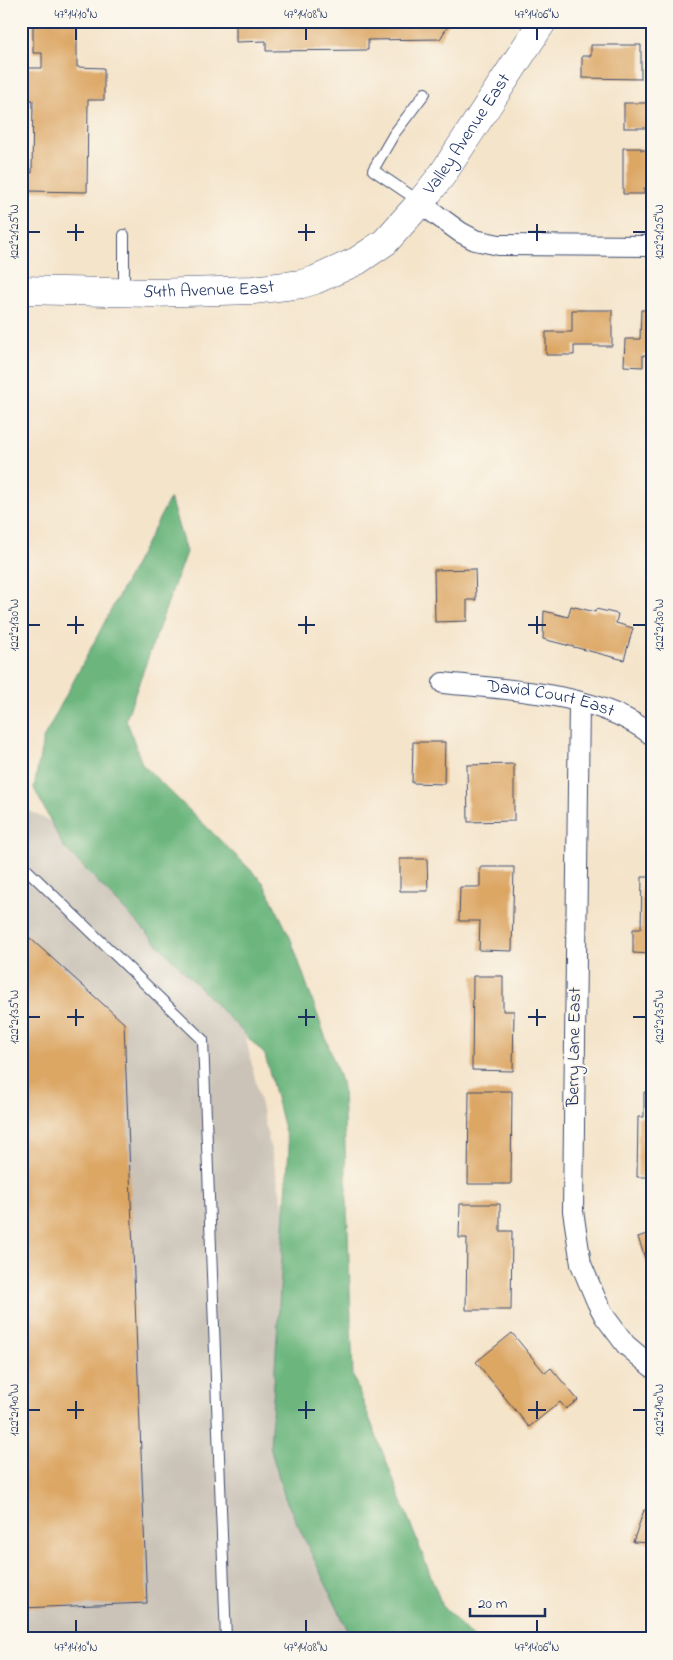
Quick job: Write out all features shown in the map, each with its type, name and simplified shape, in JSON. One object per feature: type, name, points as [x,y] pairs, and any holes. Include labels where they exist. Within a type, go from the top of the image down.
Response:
[{"type":"main road","name":"Valley Avenue East","points":[[385,242],[442,175],[543,21]]},
{"type":"main road","name":"54th Avenue East","points":[[21,290],[220,292],[302,284],[357,261],[385,242]]},
{"type":"street","points":[[420,202],[460,232],[475,240],[499,245],[652,246]]},
{"type":"street","name":"David Court East","points":[[444,683],[515,691],[579,702],[622,717],[644,728],[652,735]]},
{"type":"street","name":"Berry Lane East","points":[[579,702],[573,1211],[581,1264],[597,1302],[605,1317],[626,1345],[652,1367]]},
{"type":"lane","points":[[420,202],[373,170],[394,134],[425,93]]},
{"type":"lane","points":[[124,235],[124,292]]},
{"type":"lane","points":[[21,864],[203,1040],[226,1639]]},
{"type":"shaded area","points":[[21,806],[218,913],[380,1639],[21,1639]]},
{"type":"green space","points":[[170,498],[186,552],[126,719],[142,764],[263,882],[290,937],[343,1087],[353,1376],[442,1605],[474,1639],[352,1639],[285,1498],[270,1447],[289,1148],[265,1055],[63,846],[34,788],[43,739]]},
{"type":"building","points":[[33,21],[77,21],[77,67],[104,68],[104,100],[88,100],[87,192],[26,191],[26,173],[32,173],[33,100],[21,100],[21,68],[42,68],[42,53],[33,53]]},
{"type":"building","points":[[236,21],[451,21],[440,39],[368,40],[368,50],[266,51],[266,41],[236,42]]},
{"type":"building","points":[[591,45],[641,45],[641,79],[582,78],[582,56],[591,56]]},
{"type":"building","points":[[624,103],[652,103],[652,128],[624,128]]},
{"type":"building","points":[[623,148],[652,150],[652,188],[644,188],[644,194],[623,194]]},
{"type":"building","points":[[572,310],[612,310],[612,346],[574,346],[574,355],[546,355],[546,332],[572,332]]},
{"type":"building","points":[[641,310],[652,310],[652,355],[643,355],[643,367],[624,366],[625,339],[640,339]]},
{"type":"building","points":[[475,569],[476,600],[467,600],[467,621],[435,622],[434,570]]},
{"type":"building","points":[[571,606],[595,612],[596,609],[618,614],[616,623],[633,628],[624,660],[543,639],[544,611],[568,617]]},
{"type":"building","points":[[413,742],[445,742],[444,784],[412,783]]},
{"type":"building","points":[[514,764],[514,821],[468,822],[467,765]]},
{"type":"building","points":[[400,859],[427,859],[428,891],[400,891]]},
{"type":"building","points":[[480,867],[514,867],[512,951],[479,950],[480,921],[459,921],[460,887],[480,887]]},
{"type":"building","points":[[642,877],[652,877],[652,954],[633,953],[633,929],[641,929]]},
{"type":"building","points":[[21,930],[124,1023],[147,1603],[21,1608]]},
{"type":"building","points":[[473,976],[503,976],[503,1011],[514,1011],[513,1071],[472,1070]]},
{"type":"building","points":[[469,1091],[512,1091],[511,1184],[468,1184]]},
{"type":"building","points":[[644,1092],[652,1092],[652,1177],[637,1177],[638,1117],[644,1117]]},
{"type":"building","points":[[460,1204],[500,1204],[500,1231],[512,1231],[511,1310],[466,1310],[467,1238],[459,1238]]},
{"type":"building","points":[[652,1232],[652,1277],[651,1277],[638,1237]]},
{"type":"building","points":[[512,1333],[545,1373],[551,1368],[578,1400],[566,1409],[560,1402],[529,1427],[476,1362]]},
{"type":"building","points":[[644,1510],[652,1510],[652,1543],[633,1542]]}]
